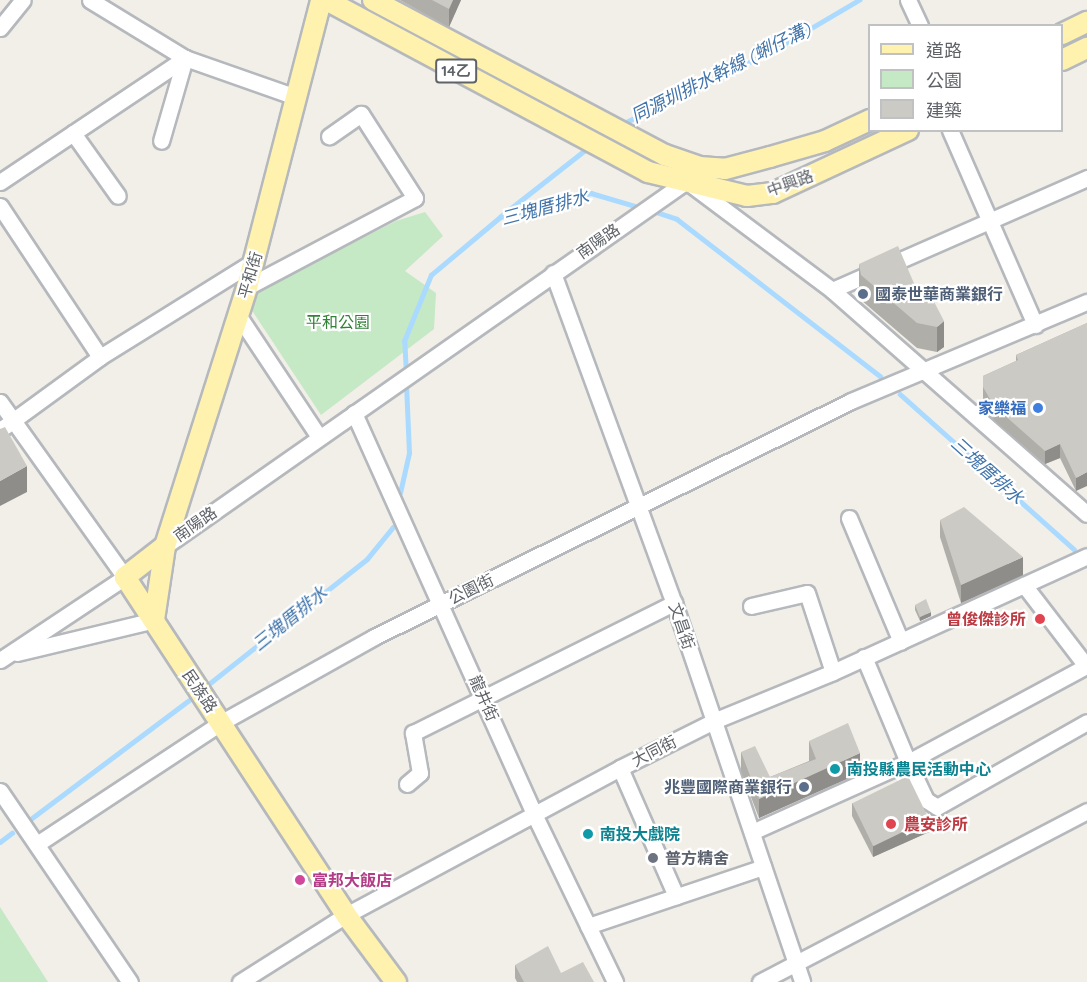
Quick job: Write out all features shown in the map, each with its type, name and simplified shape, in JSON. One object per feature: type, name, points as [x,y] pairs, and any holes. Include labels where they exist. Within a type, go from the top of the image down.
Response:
[{"type":"main road","name":"平和街","points":[[154,620],[165,546],[247,287],[321,0]]},
{"type":"main road","name":"中興路","points":[[326,0],[348,7],[592,145],[648,172],[747,196],[773,193],[904,132]]},
{"type":"main road","name":"中興路","points":[[373,0],[665,155],[699,167],[725,169],[825,141],[868,121]]},
{"type":"main road","points":[[1063,34],[1087,22]]},
{"type":"main road","points":[[1063,60],[1087,48]]},
{"type":"main road","points":[[825,141],[835,165]]},
{"type":"main road","name":"南陽路","points":[[125,577],[165,546]]},
{"type":"main road","name":"民族路","points":[[125,577],[222,722],[346,915],[396,982]]},
{"type":"street","points":[[0,28],[23,0]]},
{"type":"street","points":[[90,0],[185,58],[296,96]]},
{"type":"street","points":[[908,0],[919,24]]},
{"type":"street","points":[[0,182],[185,58]]},
{"type":"street","points":[[161,141],[185,58]]},
{"type":"street","points":[[247,287],[415,198],[361,114],[329,136]]},
{"type":"street","points":[[951,132],[1035,325]]},
{"type":"street","points":[[73,133],[118,196]]},
{"type":"street","points":[[665,155],[686,180],[832,290],[926,370],[1020,459],[1087,514]]},
{"type":"street","points":[[686,180],[725,169]]},
{"type":"street","points":[[832,290],[1087,178]]},
{"type":"street","name":"南陽路","points":[[165,546],[686,180]]},
{"type":"street","points":[[0,206],[100,357]]},
{"type":"street","points":[[6,425],[100,357],[254,261]]},
{"type":"street","name":"文昌街","points":[[553,273],[640,505],[716,720],[802,982]]},
{"type":"street","name":"公園街","points":[[37,844],[222,722],[442,603],[851,401],[1087,302]]},
{"type":"street","points":[[238,315],[319,437]]},
{"type":"street","name":"民族路","points":[[0,402],[6,425],[125,577]]},
{"type":"street","name":"龍井街","points":[[354,412],[442,603],[533,812],[615,982]]},
{"type":"street","points":[[849,518],[901,642]]},
{"type":"street","name":"大同街","points":[[240,982],[346,915],[533,812],[620,768],[716,720],[901,642],[1087,556]]},
{"type":"street","name":"南陽路","points":[[3,658],[125,577]]},
{"type":"street","points":[[752,832],[908,762],[1087,666],[1024,585]]},
{"type":"street","points":[[751,606],[807,593],[833,672]]},
{"type":"street","points":[[407,784],[420,773],[413,734],[674,603]]},
{"type":"street","points":[[3,658],[154,620]]},
{"type":"street","points":[[864,657],[926,800],[937,807],[1087,722]]},
{"type":"street","points":[[620,768],[676,896]]},
{"type":"street","points":[[0,791],[130,982]]},
{"type":"street","points":[[760,982],[1087,811]]},
{"type":"street","points":[[588,926],[763,867]]},
{"type":"green space","name":"平和公園","points":[[425,212],[443,236],[405,271],[436,293],[434,329],[321,415],[247,303],[259,291],[396,221]]},
{"type":"green space","points":[[0,907],[48,982],[0,982]]},
{"type":"building","points":[[432,0],[453,0],[449,9]]},
{"type":"building","points":[[898,246],[916,288],[927,288],[944,321],[937,327],[917,323],[861,275],[859,264]]},
{"type":"building","name":"家樂福","points":[[1087,323],[1087,472],[1076,478],[1060,444],[1045,451],[994,406],[983,387],[983,376],[1018,360],[1016,355]]},
{"type":"building","points":[[5,427],[27,466],[0,481],[0,429]]},
{"type":"building","points":[[964,507],[1023,557],[961,585],[940,520]]},
{"type":"building","points":[[926,599],[931,612],[920,617],[915,605]]},
{"type":"building","points":[[848,723],[860,753],[759,799],[741,752],[755,746],[770,777],[816,759],[809,741]]},
{"type":"building","name":"農安診所","points":[[908,776],[929,819],[873,846],[852,803]]},
{"type":"building","points":[[548,946],[561,973],[583,962],[594,982],[524,982],[515,965]]},
{"type":"waterway","name":"同源圳排水幹線 (蜊仔溝)","points":[[620,125],[774,50],[859,0]]},
{"type":"waterway","name":"同源圳排水幹線 (蜊仔溝)","points":[[501,216],[589,147]]},
{"type":"waterway","name":"三塊厝排水","points":[[406,374],[404,341],[431,275],[500,217],[591,193],[642,208]]},
{"type":"waterway","name":"三塊厝排水","points":[[650,210],[677,219],[880,376]]},
{"type":"waterway","name":"三塊厝排水","points":[[400,493],[409,453],[406,383]]},
{"type":"waterway","name":"三塊厝排水","points":[[900,394],[1074,549]]},
{"type":"waterway","name":"三塊厝排水","points":[[210,683],[367,559],[393,527]]},
{"type":"waterway","name":"三塊厝排水","points":[[32,818],[189,700]]},
{"type":"waterway","name":"三塊厝排水","points":[[0,842],[12,833]]},
{"type":"place","name":"國泰世華商業銀行","points":[[863,294]]},
{"type":"place","name":"家樂福","points":[[1038,408]]},
{"type":"place","name":"曾俊傑診所","points":[[1040,619]]},
{"type":"place","name":"南投縣農民活動中心","points":[[835,769]]},
{"type":"place","name":"兆豐國際商業銀行","points":[[804,787]]},
{"type":"place","name":"農安診所","points":[[891,824]]},
{"type":"place","name":"南投大戲院","points":[[588,834]]},
{"type":"place","name":"普方精舍","points":[[653,858]]},
{"type":"place","name":"富邦大飯店","points":[[300,880]]}]
